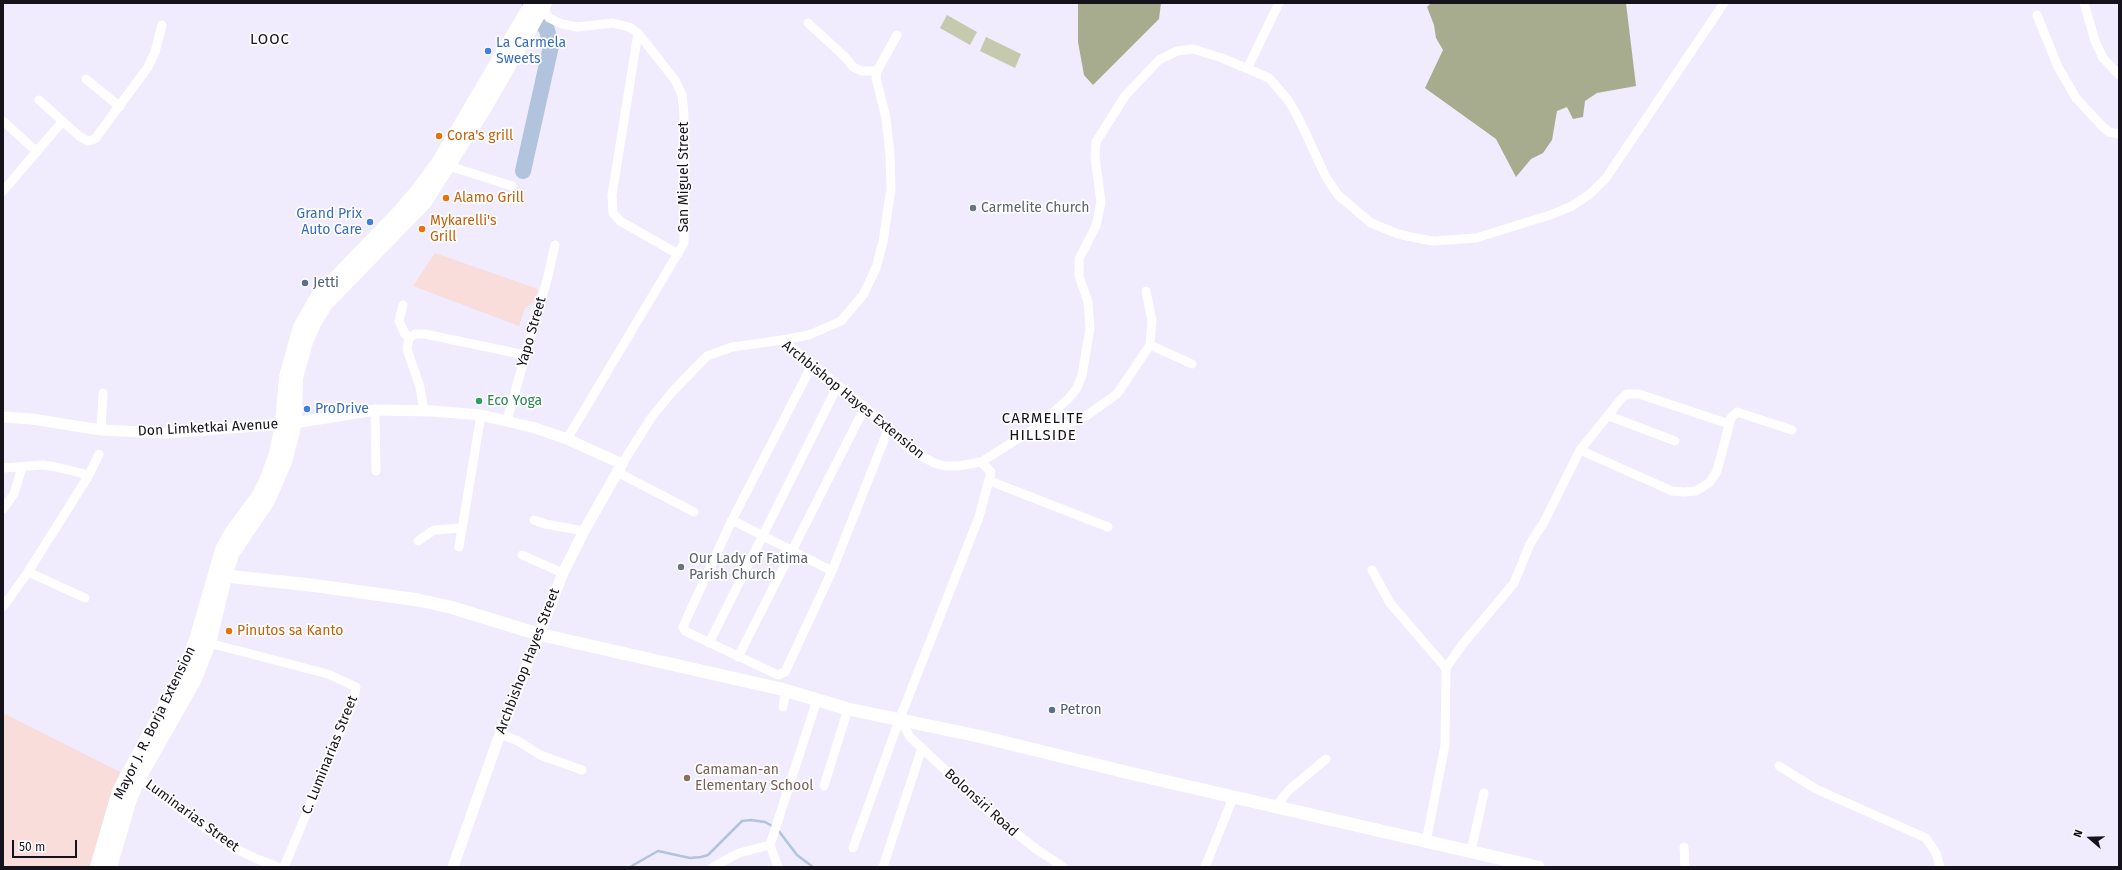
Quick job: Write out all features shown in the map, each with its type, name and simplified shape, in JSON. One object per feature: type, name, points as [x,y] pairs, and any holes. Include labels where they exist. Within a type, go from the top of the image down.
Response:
[{"type":"main road","name":"Mayor J. R. Borja Extension","points":[[97,867],[119,791],[134,775],[195,679],[202,642],[219,576],[240,540],[268,500],[285,462],[289,423],[284,396],[289,360],[300,327],[378,241],[438,163],[540,5]]},
{"type":"main road","name":"Mayor J. R. Borja Extension","points":[[378,241],[409,220],[425,202],[450,166],[483,112],[522,31]]},
{"type":"main road","points":[[219,576],[311,585],[418,600],[450,607],[538,634],[781,689],[848,709],[900,718],[1233,798],[1276,806],[1538,867]]},
{"type":"main road","name":"Mayor J. R. Borja Extension","points":[[110,867],[130,799],[134,775]]},
{"type":"street","points":[[1247,69],[1279,3]]},
{"type":"street","points":[[853,848],[900,718],[979,517],[990,481],[991,472],[981,462],[1040,425],[1069,398],[1077,388],[1082,375],[1090,328],[1088,302],[1079,276],[1079,259],[1096,226],[1100,214],[1100,189],[1094,157],[1096,142],[1101,132],[1135,84],[1159,60],[1177,50],[1192,49],[1204,52],[1269,78],[1288,100],[1338,196],[1371,223],[1398,234],[1434,241],[1476,238],[1550,215],[1572,206],[1590,194],[1610,173],[1724,3]]},
{"type":"street","points":[[2084,3],[2097,47],[2107,63],[2119,76]]},
{"type":"street","name":"San Miguel Street","points":[[540,5],[549,18],[562,24],[578,27],[613,23],[629,27],[638,33],[675,80],[682,95],[684,244],[567,438]]},
{"type":"street","points":[[2037,16],[2058,67],[2076,98],[2102,126],[2110,132],[2119,134]]},
{"type":"street","points":[[808,23],[845,56],[853,67],[862,71],[877,71]]},
{"type":"street","points":[[39,100],[79,136],[91,141],[101,134],[148,67],[155,52],[162,25]]},
{"type":"street","points":[[638,33],[612,195],[613,213],[620,221],[678,254]]},
{"type":"street","points":[[782,340],[809,335],[841,321],[863,295],[876,268],[883,242],[891,189],[890,155],[886,118],[876,78],[877,71],[896,35]]},
{"type":"street","points":[[86,79],[120,107]]},
{"type":"street","points":[[3,121],[37,152]]},
{"type":"street","points":[[3,191],[62,122]]},
{"type":"street","points":[[450,166],[512,186]]},
{"type":"street","name":"Yapo Street","points":[[507,420],[555,244]]},
{"type":"street","points":[[1026,435],[1070,423],[1096,410],[1117,394],[1150,344],[1152,320],[1146,291]]},
{"type":"street","points":[[403,305],[399,321],[405,334],[409,338]]},
{"type":"street","points":[[424,411],[420,387],[407,349],[409,338],[415,334],[425,334],[525,355]]},
{"type":"street","name":"Archbishop Hayes Extension","points":[[619,468],[651,418],[673,391],[707,356],[732,347],[782,340],[865,407],[912,451],[934,463],[958,466],[981,462]]},
{"type":"street","points":[[1150,344],[1192,364]]},
{"type":"street","points":[[812,365],[732,520],[683,627],[685,631],[778,675],[785,672],[832,571],[888,430]]},
{"type":"street","points":[[709,643],[838,385]]},
{"type":"street","points":[[101,430],[103,392]]},
{"type":"street","points":[[1426,842],[1444,745],[1446,668],[1462,645],[1514,583],[1530,544],[1544,522],[1580,450],[1622,398],[1628,394],[1639,394],[1729,424]]},
{"type":"street","points":[[738,657],[865,407]]},
{"type":"street","points":[[375,410],[376,471]]},
{"type":"street","name":"Don Limketkai Avenue","points":[[3,417],[32,419],[101,430],[166,433],[289,423],[375,410],[424,411],[481,415],[507,420],[567,438],[619,468]]},
{"type":"street","points":[[1580,450],[1672,491],[1696,490],[1710,482],[1717,471],[1729,424],[1737,412],[1792,430]]},
{"type":"street","points":[[459,547],[481,415]]},
{"type":"street","points":[[1609,416],[1675,441]]},
{"type":"street","points":[[3,607],[28,572],[89,475],[99,454]]},
{"type":"street","points":[[3,509],[14,494],[22,467]]},
{"type":"street","points":[[3,468],[56,467],[89,475]]},
{"type":"street","points":[[619,468],[694,512]]},
{"type":"street","name":"Archbishop Hayes Street","points":[[452,867],[500,734],[563,573],[584,531],[619,468]]},
{"type":"street","points":[[990,481],[1108,527]]},
{"type":"street","points":[[534,520],[545,524],[584,531]]},
{"type":"street","points":[[732,520],[832,571]]},
{"type":"street","points":[[418,541],[434,530],[462,528]]},
{"type":"street","points":[[522,555],[563,573]]},
{"type":"street","points":[[1372,570],[1390,603],[1446,668]]},
{"type":"street","points":[[28,572],[85,598]]},
{"type":"street","name":"C. Luminarias Street","points":[[202,642],[328,674],[356,687],[354,700],[284,867]]},
{"type":"street","points":[[781,689],[785,694],[783,707]]},
{"type":"street","points":[[778,867],[770,845],[817,700]]},
{"type":"street","points":[[824,786],[848,709]]},
{"type":"street","name":"Bolonsiri Road","points":[[900,718],[906,731],[922,748],[1010,831],[1063,867]]},
{"type":"street","points":[[500,734],[518,741],[540,755],[582,770]]},
{"type":"street","points":[[883,867],[922,748]]},
{"type":"street","points":[[1276,806],[1289,790],[1326,759]]},
{"type":"street","points":[[1779,766],[1816,789],[1926,838],[1936,852],[1940,867]]},
{"type":"street","name":"Luminarias Street","points":[[134,775],[228,845],[256,859],[278,867]]},
{"type":"street","points":[[1471,851],[1484,793]]},
{"type":"street","points":[[1205,867],[1233,798]]},
{"type":"street","points":[[713,867],[739,853],[770,845]]},
{"type":"street","points":[[1684,846],[1685,867]]},
{"type":"shaded area","points":[[435,253],[538,289],[534,302],[525,308],[519,326],[413,286]]},
{"type":"shaded area","points":[[3,713],[120,772],[108,808],[92,867],[3,867]]},
{"type":"green space","points":[[1078,3],[1161,3],[1159,19],[1093,85],[1084,75],[1078,42]]},
{"type":"green space","points":[[1431,3],[1626,3],[1636,86],[1597,93],[1585,101],[1583,117],[1573,119],[1567,107],[1557,111],[1552,140],[1543,153],[1531,159],[1516,177],[1496,139],[1425,88],[1443,50],[1436,38],[1434,25],[1427,7]]},
{"type":"green space","points":[[947,15],[977,32],[970,45],[940,28]]},
{"type":"green space","points":[[986,37],[1021,54],[1015,68],[980,51]]},
{"type":"waterway","points":[[523,171],[551,46],[547,30],[530,6]]},
{"type":"waterway","points":[[630,867],[658,851],[690,858],[708,855],[742,821],[751,820],[765,822],[774,827]]},
{"type":"waterway","points":[[778,830],[797,855],[813,867]]},
{"type":"place","name":"La Carmela Sweets","points":[[488,51]]},
{"type":"place","name":"Cora's grill","points":[[439,136]]},
{"type":"place","name":"Alamo Grill","points":[[446,198]]},
{"type":"place","name":"Carmelite Church","points":[[973,208]]},
{"type":"place","name":"Grand Prix Auto Care","points":[[370,222]]},
{"type":"place","name":"Mykarelli's Grill","points":[[422,229]]},
{"type":"place","name":"Jetti","points":[[305,283]]},
{"type":"place","name":"Eco Yoga","points":[[479,401]]},
{"type":"place","name":"ProDrive","points":[[307,409]]},
{"type":"place","name":"Our Lady of Fatima Parish Church","points":[[681,567]]},
{"type":"place","name":"Pinutos sa Kanto","points":[[229,631]]},
{"type":"place","name":"Petron","points":[[1052,710]]},
{"type":"place","name":"Camaman-an Elementary School","points":[[687,778]]},
{"type":"district","name":"LOOC","points":[[270,40]]},
{"type":"district","name":"CARMELITE HILLSIDE","points":[[1043,428]]}]
